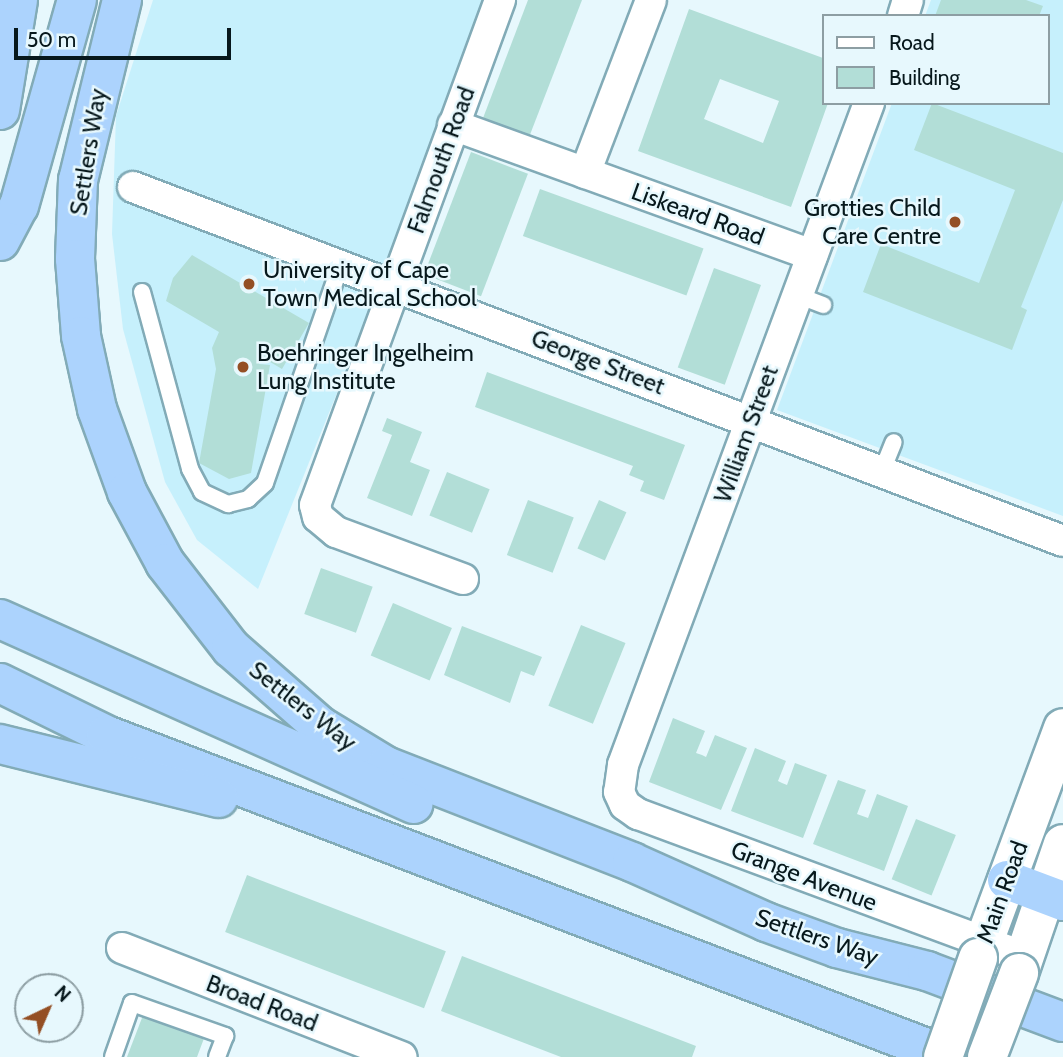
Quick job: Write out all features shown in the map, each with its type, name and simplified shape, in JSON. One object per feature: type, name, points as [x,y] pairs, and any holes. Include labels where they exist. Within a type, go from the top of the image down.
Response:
[{"type":"highway","points":[[0,110],[18,0]]},
{"type":"highway","points":[[0,192],[53,0]]},
{"type":"highway","points":[[0,241],[19,206],[77,0]]},
{"type":"highway","name":"Settlers Way","points":[[121,0],[78,180],[75,259],[81,337],[97,409],[117,467],[146,531],[185,591],[263,679],[356,749],[430,785],[632,862],[766,922],[837,948],[927,971],[1063,1022]]},
{"type":"highway","points":[[0,619],[384,793],[623,885],[766,922]]},
{"type":"highway","points":[[0,683],[106,735],[950,1057]]},
{"type":"highway","points":[[0,744],[196,795],[300,808]]},
{"type":"highway","points":[[1007,880],[1054,897]]},
{"type":"main road","name":"Main Road","points":[[943,1057],[1063,728]]},
{"type":"main road","name":"Main Road","points":[[987,1057],[1021,965],[1054,897],[1063,844]]},
{"type":"street","name":"Falmouth Road","points":[[463,579],[336,532],[318,517],[316,496],[397,285],[500,0]]},
{"type":"street","points":[[584,173],[651,0]]},
{"type":"street","name":"William Street","points":[[622,765],[750,421],[810,300],[812,255],[868,105]]},
{"type":"street","name":"Liskeard Road","points":[[453,125],[812,255]]},
{"type":"street","name":"George Street","points":[[133,187],[397,285],[1063,541]]},
{"type":"street","name":"Grange Avenue","points":[[622,765],[619,792],[625,805],[638,814],[1021,965]]},
{"type":"street","name":"Broad Road","points":[[121,948],[402,1057]]},
{"type":"lane","points":[[142,292],[190,470],[202,492],[228,504],[248,499],[265,483],[341,264]]},
{"type":"lane","points":[[882,471],[894,442]]},
{"type":"lane","points":[[113,1057],[132,1003],[225,1035],[217,1057]]},
{"type":"shaded area","name":"University of Cape Town Medical School","points":[[153,0],[484,0],[389,264],[258,589],[197,540],[165,482],[123,329],[112,234],[116,116]]},
{"type":"shaded area","name":"Grotties Child Care Centre","points":[[931,0],[1063,0],[1063,516],[777,410],[891,105],[1049,105],[1049,14],[926,14]]},
{"type":"building","points":[[528,0],[582,0],[526,145],[480,126]]},
{"type":"building","points":[[941,0],[1026,0],[1043,6],[1040,14],[936,14]]},
{"type":"building","points":[[689,9],[822,58],[822,105],[827,105],[791,207],[638,151]],"holes":[[[720,79],[779,101],[763,143],[704,119]]]},
{"type":"building","points":[[931,105],[937,105],[1063,153],[1063,200],[1021,307],[1027,310],[1012,350],[863,292],[881,244],[979,283],[1015,190],[914,150]]},
{"type":"building","points":[[471,152],[528,174],[481,296],[424,274]]},
{"type":"building","points":[[540,189],[704,249],[686,295],[523,236]]},
{"type":"building","name":"Boehringer Ingelheim Lung Institute","points":[[192,255],[309,323],[282,369],[260,356],[259,364],[270,365],[251,473],[229,479],[199,463],[216,369],[212,348],[219,332],[166,301],[173,278]]},
{"type":"building","points":[[714,268],[761,285],[725,385],[678,368]]},
{"type":"building","points":[[487,372],[685,445],[664,500],[640,491],[644,481],[629,475],[633,466],[475,407]]},
{"type":"building","points":[[387,418],[422,432],[410,462],[430,470],[412,516],[367,498],[392,435],[382,431]]},
{"type":"building","points":[[447,472],[490,489],[472,533],[429,516]]},
{"type":"building","points":[[528,500],[574,518],[553,573],[507,555]]},
{"type":"building","points":[[599,500],[626,512],[605,561],[577,548]]},
{"type":"building","points":[[321,568],[373,587],[356,633],[304,614]]},
{"type":"building","points":[[393,603],[452,628],[430,680],[371,655]]},
{"type":"building","points":[[581,625],[626,643],[593,724],[548,706]]},
{"type":"building","points":[[462,626],[542,657],[534,676],[521,671],[510,703],[444,675]]},
{"type":"building","points":[[673,718],[705,731],[696,753],[706,757],[715,735],[747,748],[721,810],[649,782]]},
{"type":"building","points":[[755,748],[786,761],[778,781],[787,785],[795,763],[827,775],[803,838],[731,811]]},
{"type":"building","points":[[838,780],[866,790],[857,814],[868,818],[877,794],[908,806],[884,871],[813,844]]},
{"type":"building","points":[[916,819],[956,835],[932,895],[892,879]]},
{"type":"building","points":[[247,875],[446,951],[424,1008],[225,932]]},
{"type":"building","points":[[462,956],[696,1046],[692,1057],[561,1057],[441,1011]]},
{"type":"building","points":[[145,1010],[206,1033],[197,1057],[127,1057]]},
{"type":"place","name":"Grotties Child Care Centre","points":[[955,222]]},
{"type":"place","name":"University of Cape Town Medical School","points":[[249,284]]},
{"type":"place","name":"Boehringer Ingelheim Lung Institute","points":[[243,367]]}]
